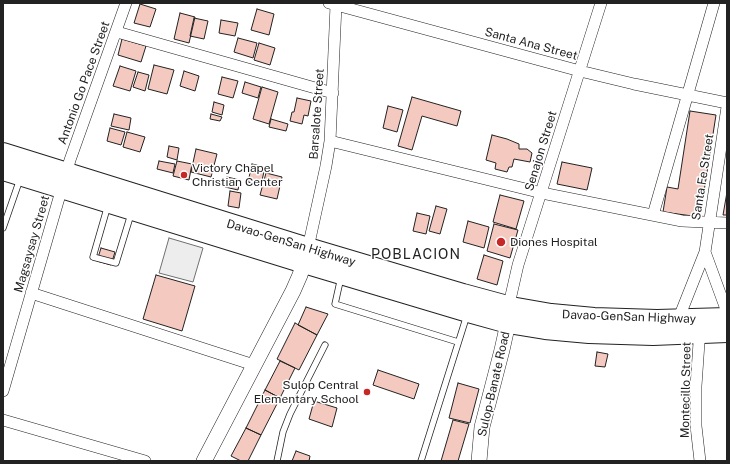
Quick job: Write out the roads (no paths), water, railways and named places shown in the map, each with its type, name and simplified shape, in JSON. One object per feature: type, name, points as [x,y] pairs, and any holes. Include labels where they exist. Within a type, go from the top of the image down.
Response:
[{"type":"highway","name":"Davao-GenSan Highway","points":[[3,153],[109,203],[306,256]]},
{"type":"highway","name":"Davao-GenSan Highway","points":[[12,173],[64,181],[306,256],[470,305],[510,315],[545,329],[589,333],[653,335],[700,327],[727,318]]},
{"type":"highway","name":"Davao-GenSan Highway","points":[[510,315],[551,314],[594,318],[678,320],[700,327],[727,332]]},
{"type":"street","name":"Antonio Go Pace Street","points":[[64,181],[79,132],[117,32],[126,3]]},
{"type":"street","name":"Senajon Street","points":[[510,315],[510,300],[513,286],[601,3]]},
{"type":"street","points":[[653,215],[714,3]]},
{"type":"street","name":"Santa Ana Street","points":[[333,4],[580,70],[727,103]]},
{"type":"street","name":"Barsalote Street","points":[[306,256],[330,141],[333,93],[333,4]]},
{"type":"street","points":[[117,32],[333,93]]},
{"type":"street","name":"Santa Fe Street","points":[[678,320],[705,252],[727,107]]},
{"type":"street","points":[[330,141],[542,193],[682,221],[727,223]]},
{"type":"street","name":"Magsaysay Street","points":[[3,391],[6,369],[64,181]]},
{"type":"street","name":"Santa Fe Street","points":[[705,252],[727,312]]},
{"type":"street","points":[[204,461],[293,291],[306,256]]},
{"type":"street","points":[[31,292],[254,366]]},
{"type":"street","name":"Sulop-Banate Road","points":[[479,461],[482,427],[510,315]]},
{"type":"street","name":"Montecillo Street","points":[[700,327],[696,386],[696,426],[700,461]]},
{"type":"street","points":[[3,420],[145,461]]},
{"type":"lane","points":[[3,228],[12,173]]},
{"type":"lane","points":[[109,203],[93,257],[116,263],[132,210]]},
{"type":"lane","points":[[343,267],[336,304],[458,342]]},
{"type":"lane","points":[[421,461],[470,305]]},
{"type":"lane","points":[[277,461],[283,432],[290,414],[325,345]]},
{"type":"place","name":"Victory Chapel Christian Center","points":[[184,175]]},
{"type":"place","name":"Diones Hospital","points":[[501,242]]},
{"type":"place","name":"Sulop Central Elementary School","points":[[367,392]]},
{"type":"district","name":"POBLACION","points":[[416,255]]}]
